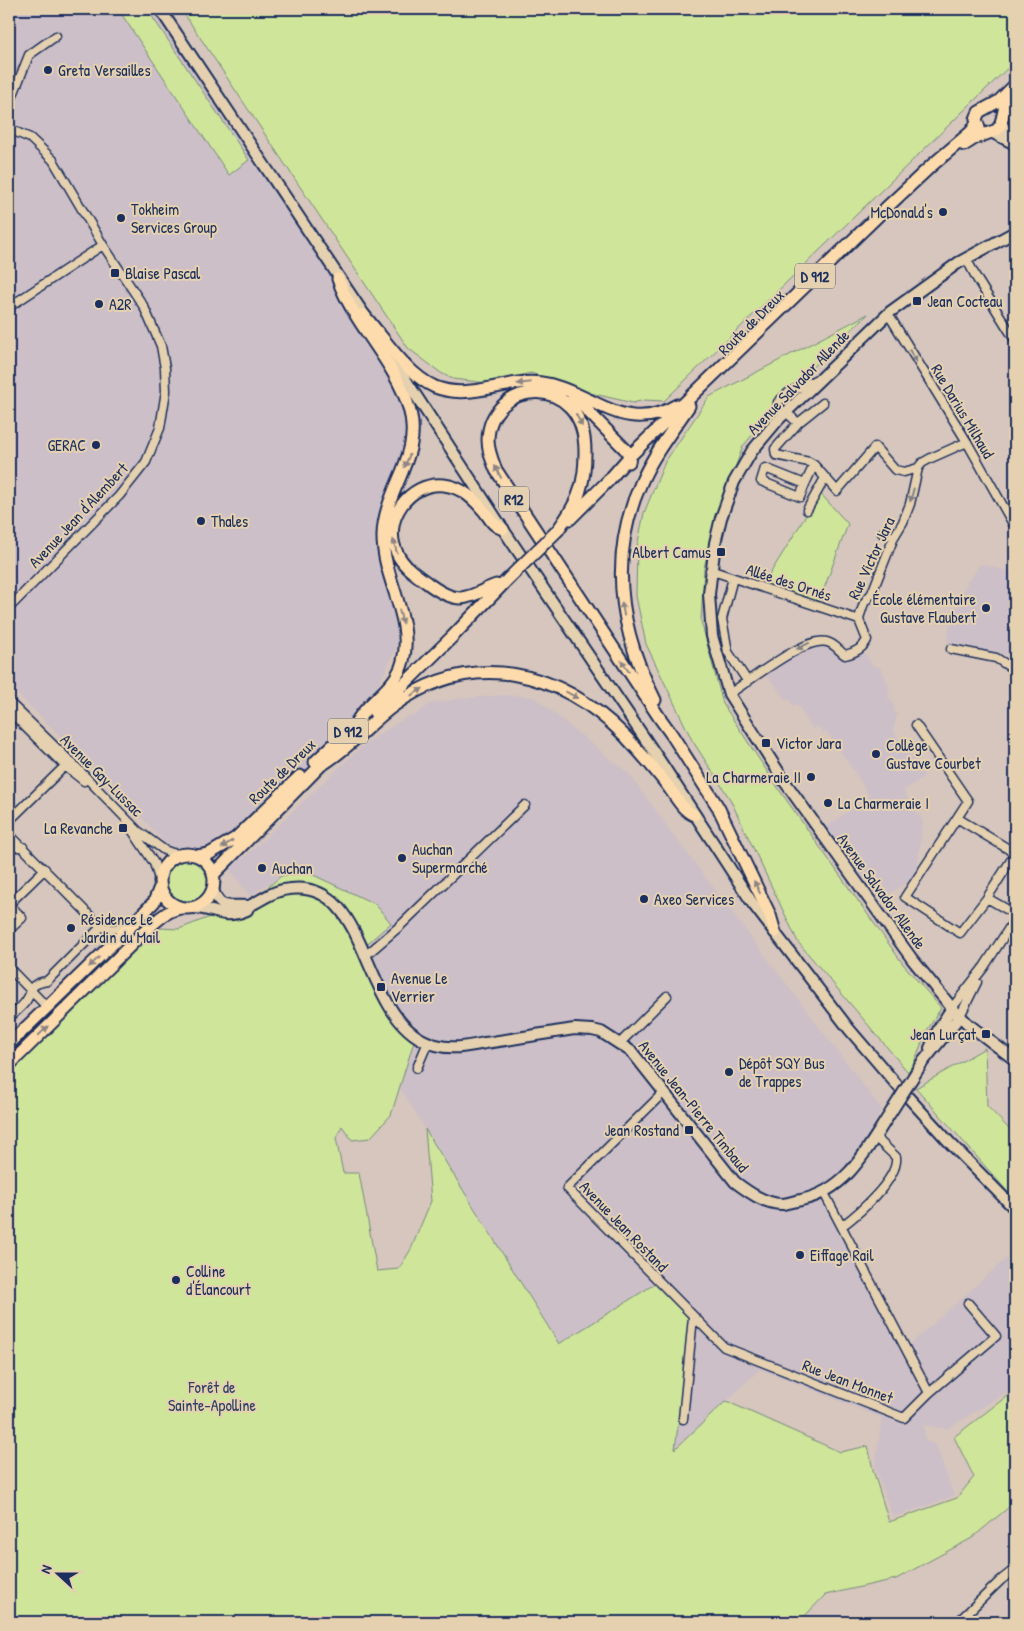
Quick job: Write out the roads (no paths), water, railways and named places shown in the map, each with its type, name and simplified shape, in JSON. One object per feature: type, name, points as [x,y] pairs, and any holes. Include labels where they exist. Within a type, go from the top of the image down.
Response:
[{"type":"main road","points":[[1015,85],[999,101],[979,112],[977,123],[982,130],[989,132],[997,130],[1005,106],[1015,94]]},
{"type":"main road","points":[[988,108],[998,111],[1001,119]]},
{"type":"main road","name":"Route de Dreux","points":[[213,875],[609,480],[630,456],[884,209],[971,132],[977,123]]},
{"type":"main road","name":"Route de Dreux","points":[[609,480],[626,468],[927,174],[958,150],[989,132]]},
{"type":"main road","name":"R12","points":[[338,279],[344,294],[392,372],[406,399],[412,418],[413,429],[410,453],[385,516],[383,536],[386,558],[404,628],[405,650],[401,669],[392,684],[360,714],[356,724]]},
{"type":"main road","name":"R12","points":[[363,314],[412,372],[436,387],[457,391],[484,390],[536,382],[549,384],[568,391],[618,413],[646,417],[670,409],[702,386]]},
{"type":"main road","points":[[568,391],[630,456],[630,461],[626,468]]},
{"type":"main road","name":"R12","points":[[558,530],[580,493],[584,477],[585,444],[583,428],[572,407],[564,401],[543,392],[530,393],[506,402],[496,414],[488,440],[496,470],[718,807],[770,915],[775,932]]},
{"type":"main road","name":"R12","points":[[672,735],[635,658],[622,602],[621,579],[625,530],[640,485],[666,438],[689,406]]},
{"type":"main road","name":"R12","points":[[504,529],[496,527],[471,496],[459,489],[444,484],[428,486],[412,494],[401,505],[394,521],[393,538],[396,552],[406,566],[433,588],[459,598],[474,595],[505,582]]},
{"type":"main road","name":"Route de Dreux","points":[[197,856],[209,854],[236,838],[450,632],[492,595]]},
{"type":"main road","name":"R12","points":[[323,764],[394,705],[432,684],[454,677],[487,672],[520,675],[552,685],[577,697],[599,713],[643,754],[685,811],[694,815]]},
{"type":"main road","points":[[9,1044],[154,902],[162,870],[167,862],[175,856],[184,854],[197,856],[208,864],[213,875],[213,888],[204,902],[186,908],[175,909],[165,914],[9,1065]]},
{"type":"main road","points":[[160,883],[168,901],[186,908]]},
{"type":"street","name":"R12","points":[[160,9],[753,904],[849,1029],[897,1085],[950,1143],[1015,1209]]},
{"type":"street","points":[[9,105],[28,55],[56,36]]},
{"type":"street","points":[[1001,119],[1003,126],[1015,145]]},
{"type":"street","name":"Avenue Jean d'Alembert","points":[[9,129],[30,138],[53,160],[103,245],[144,308],[161,346],[165,368],[166,391],[160,428],[146,462],[119,496],[9,608]]},
{"type":"street","points":[[989,132],[1015,145]]},
{"type":"street","name":"Avenue Salvador Allende","points":[[1015,232],[966,258],[887,315],[778,420],[752,451],[734,482],[714,543],[709,594],[712,636],[729,694],[785,782],[896,937],[952,1008],[968,1024],[1015,1060]]},
{"type":"street","points":[[9,307],[103,245]]},
{"type":"street","points":[[966,258],[1014,343]]},
{"type":"street","name":"Rue Darius Milhaud","points":[[887,315],[892,320],[967,442],[1014,524]]},
{"type":"street","points":[[823,403],[798,423],[774,449],[776,455],[809,462],[814,465],[837,491],[875,447],[896,470],[904,472],[918,468],[922,463],[931,458],[967,442]]},
{"type":"street","points":[[787,413],[798,423]]},
{"type":"street","points":[[805,484],[765,468],[760,481],[800,496],[814,465]]},
{"type":"street","name":"Rue Victor Jara","points":[[729,694],[796,649],[811,642],[829,642],[845,655],[864,645],[867,640],[859,620],[862,609],[872,592],[894,538],[903,522],[918,468]]},
{"type":"street","points":[[807,510],[825,478]]},
{"type":"street","points":[[882,533],[894,538]]},
{"type":"street","name":"Allée des Ornés","points":[[710,570],[859,620]]},
{"type":"street","points":[[733,578],[722,619],[728,652],[748,682]]},
{"type":"street","points":[[854,606],[862,609]]},
{"type":"street","points":[[951,649],[996,658],[1015,670]]},
{"type":"street","name":"Avenue Gay-Lussac","points":[[9,702],[138,831],[164,850],[184,854]]},
{"type":"street","name":"Avenue Gay-Lussac","points":[[9,711],[129,826],[154,863],[160,883]]},
{"type":"street","points":[[916,725],[968,801],[905,897],[960,933],[988,898],[1015,853],[957,818]]},
{"type":"street","points":[[9,821],[65,766]]},
{"type":"street","points":[[365,956],[400,926],[525,805]]},
{"type":"street","points":[[9,834],[101,927],[113,928],[132,925]]},
{"type":"street","points":[[9,847],[23,848]]},
{"type":"street","points":[[9,930],[22,918],[9,904],[44,869]]},
{"type":"street","points":[[213,888],[216,897],[224,904],[232,907],[249,906]]},
{"type":"street","name":"Avenue Jean-Pierre Timbaud","points":[[186,908],[200,908],[218,914],[233,915],[247,910],[249,906],[275,892],[292,888],[314,891],[323,895],[339,906],[344,913],[385,999],[398,1021],[417,1037],[444,1047],[459,1047],[575,1029],[601,1032],[632,1052],[729,1177],[746,1190],[768,1201],[782,1204],[824,1193],[836,1186],[847,1176],[875,1137],[923,1062],[960,1016]]},
{"type":"street","points":[[952,1008],[984,967],[1015,920],[988,898]]},
{"type":"street","points":[[9,1018],[27,1000],[30,989],[37,983],[47,981],[101,927]]},
{"type":"street","points":[[960,1016],[984,967]]},
{"type":"street","points":[[9,968],[47,1007]]},
{"type":"street","points":[[620,1043],[667,996]]},
{"type":"street","name":"Avenue Jean-Pierre Timbaud","points":[[923,1062],[936,1033],[952,1008]]},
{"type":"street","points":[[417,1068],[428,1042]]},
{"type":"street","name":"Avenue Jean Rostand","points":[[664,1092],[567,1188],[693,1317]]},
{"type":"street","points":[[842,1226],[874,1196],[889,1178],[897,1164],[896,1157],[875,1137]]},
{"type":"street","points":[[824,1193],[929,1393]]},
{"type":"street","name":"Rue Jean Monnet","points":[[693,1317],[724,1347],[904,1418],[929,1393],[996,1336],[968,1303]]},
{"type":"street","points":[[683,1419],[693,1317]]},
{"type":"street","points":[[958,1622],[1015,1569]]},
{"type":"place","name":"Greta Versailles","points":[[48,70]]},
{"type":"place","name":"McDonald's","points":[[943,212]]},
{"type":"place","name":"Tokheim Services Group","points":[[121,218]]},
{"type":"place","name":"Blaise Pascal","points":[[115,273]]},
{"type":"place","name":"Jean Cocteau","points":[[917,301]]},
{"type":"place","name":"A2R","points":[[99,304]]},
{"type":"place","name":"GERAC","points":[[96,445]]},
{"type":"place","name":"Thales","points":[[201,521]]},
{"type":"place","name":"Albert Camus","points":[[721,552]]},
{"type":"place","name":"École élémentaire Gustave Flaubert","points":[[986,608]]},
{"type":"place","name":"Victor Jara","points":[[766,743]]},
{"type":"place","name":"Collège Gustave Courbet","points":[[876,754]]},
{"type":"place","name":"La Charmeraie II","points":[[811,777]]},
{"type":"place","name":"La Charmeraie I","points":[[828,803]]},
{"type":"place","name":"La Revanche","points":[[123,828]]},
{"type":"place","name":"Auchan Supermarché","points":[[402,858]]},
{"type":"place","name":"Auchan","points":[[262,868]]},
{"type":"place","name":"Axeo Services","points":[[644,899]]},
{"type":"place","name":"Résidence Le Jardin du Mail","points":[[71,928]]},
{"type":"place","name":"Avenue Le Verrier","points":[[381,987]]},
{"type":"place","name":"Jean Lurçat","points":[[986,1034]]},
{"type":"place","name":"Dépôt SQY Bus de Trappes","points":[[729,1072]]},
{"type":"place","name":"Jean Rostand","points":[[689,1130]]},
{"type":"place","name":"Eiffage Rail","points":[[800,1255]]},
{"type":"place","name":"Colline d'Élancourt","points":[[176,1280]]},
{"type":"park label","name":"Forêt de Sainte-Apolline","points":[[212,1396]]}]
